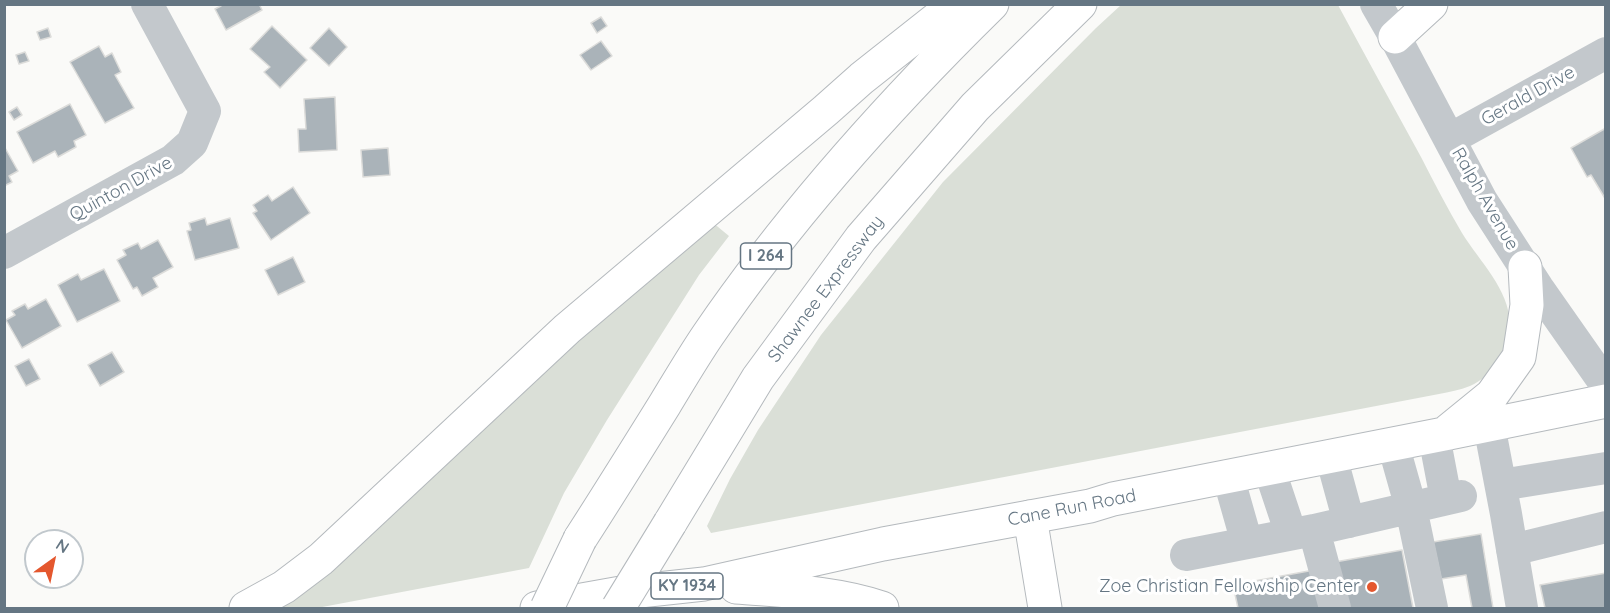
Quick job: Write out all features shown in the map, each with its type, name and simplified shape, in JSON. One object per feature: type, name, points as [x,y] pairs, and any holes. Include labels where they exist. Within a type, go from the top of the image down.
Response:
[{"type":"main road","points":[[246,609],[284,587],[321,559],[567,329],[862,78],[957,4]]},
{"type":"main road","name":"I 264","points":[[547,609],[580,539],[707,336],[755,270],[806,204],[891,108],[992,4]]},
{"type":"main road","name":"Shawnee Expressway","points":[[618,609],[758,378],[861,238],[975,107],[1080,4]]},
{"type":"main road","points":[[1395,37],[1431,4]]},
{"type":"main road","points":[[1439,435],[1492,395],[1519,357],[1527,305],[1526,267]]},
{"type":"main road","name":"Cane Run Road","points":[[537,609],[621,593],[704,584],[883,544],[1090,506],[1113,499],[1605,401]]},
{"type":"main road","points":[[1030,516],[1045,609]]},
{"type":"main road","points":[[643,609],[670,523]]},
{"type":"main road","points":[[704,584],[831,595],[859,600],[882,609]]},
{"type":"street","name":"Quinton Drive","points":[[4,253],[173,160],[192,143],[205,111],[147,4]]},
{"type":"street","name":"Ralph Avenue","points":[[1376,4],[1482,201],[1605,385]]},
{"type":"street","name":"Gerald Drive","points":[[1450,139],[1605,53]]},
{"type":"street","points":[[1489,425],[1522,609]]},
{"type":"street","points":[[1186,555],[1349,522],[1454,497],[1439,435]]},
{"type":"street","points":[[1393,444],[1411,508],[1431,609]]},
{"type":"street","points":[[1331,456],[1349,522]]},
{"type":"street","points":[[1269,468],[1302,532],[1335,609]]},
{"type":"street","points":[[1501,485],[1605,468]]},
{"type":"street","points":[[1228,476],[1247,543]]},
{"type":"street","points":[[1512,550],[1605,527]]},
{"type":"shaded area","points":[[1121,5],[1338,5],[1456,224],[1505,299],[1510,324],[1509,334],[1499,361],[1493,369],[1478,382],[1458,390],[711,533],[707,526],[730,479],[758,430],[821,335],[943,182]]},
{"type":"shaded area","points":[[712,222],[729,236],[699,275],[607,420],[564,493],[529,568],[317,608],[273,608]]},
{"type":"building","points":[[220,4],[259,4],[262,10],[226,30],[215,9],[221,6]]},
{"type":"building","points":[[601,17],[607,26],[597,33],[591,23]]},
{"type":"building","points":[[272,26],[307,60],[280,88],[264,72],[270,67],[250,49]]},
{"type":"building","points":[[48,28],[51,37],[40,40],[37,32]]},
{"type":"building","points":[[329,28],[347,47],[329,66],[310,48]]},
{"type":"building","points":[[601,41],[612,56],[591,70],[580,55]]},
{"type":"building","points":[[99,46],[105,57],[112,53],[121,72],[115,75],[134,108],[105,123],[70,62]]},
{"type":"building","points":[[25,52],[29,61],[19,64],[16,55]]},
{"type":"building","points":[[335,97],[337,150],[299,152],[298,129],[306,129],[304,99]]},
{"type":"building","points":[[70,104],[86,135],[74,141],[76,147],[58,157],[55,151],[33,163],[17,132]]},
{"type":"building","points":[[17,107],[22,115],[14,120],[9,112]]},
{"type":"building","points":[[1606,128],[1606,200],[1591,175],[1587,177],[1571,148]]},
{"type":"building","points":[[4,146],[18,171],[9,176],[12,182],[4,186]]},
{"type":"building","points":[[388,148],[390,175],[363,177],[361,150]]},
{"type":"building","points":[[293,187],[310,213],[271,240],[253,213],[257,211],[253,205],[268,195],[272,201]]},
{"type":"building","points":[[205,218],[207,225],[230,218],[239,248],[195,260],[187,231],[191,230],[189,223]]},
{"type":"building","points":[[158,240],[173,267],[153,278],[158,287],[142,296],[137,287],[133,289],[117,260],[126,255],[123,250],[138,243],[141,249]]},
{"type":"building","points":[[293,257],[305,282],[278,295],[265,270]]},
{"type":"building","points":[[104,269],[120,301],[77,322],[58,285],[78,274],[81,280]]},
{"type":"building","points":[[46,299],[61,326],[22,348],[6,320],[15,315],[12,311],[25,304],[28,309]]},
{"type":"building","points":[[112,352],[124,372],[100,386],[88,365]]},
{"type":"building","points":[[29,359],[40,379],[26,386],[15,366]]},
{"type":"building","points":[[1481,534],[1493,608],[1472,608],[1466,575],[1441,579],[1433,542]]},
{"type":"building","points":[[1402,550],[1413,608],[1344,608],[1335,562]]},
{"type":"building","points":[[1314,570],[1321,608],[1238,608],[1233,585]]},
{"type":"building","points":[[1606,573],[1606,608],[1545,608],[1540,585]]},
{"type":"place","name":"Zoe Christian Fellowship Center","points":[[1372,587]]}]
